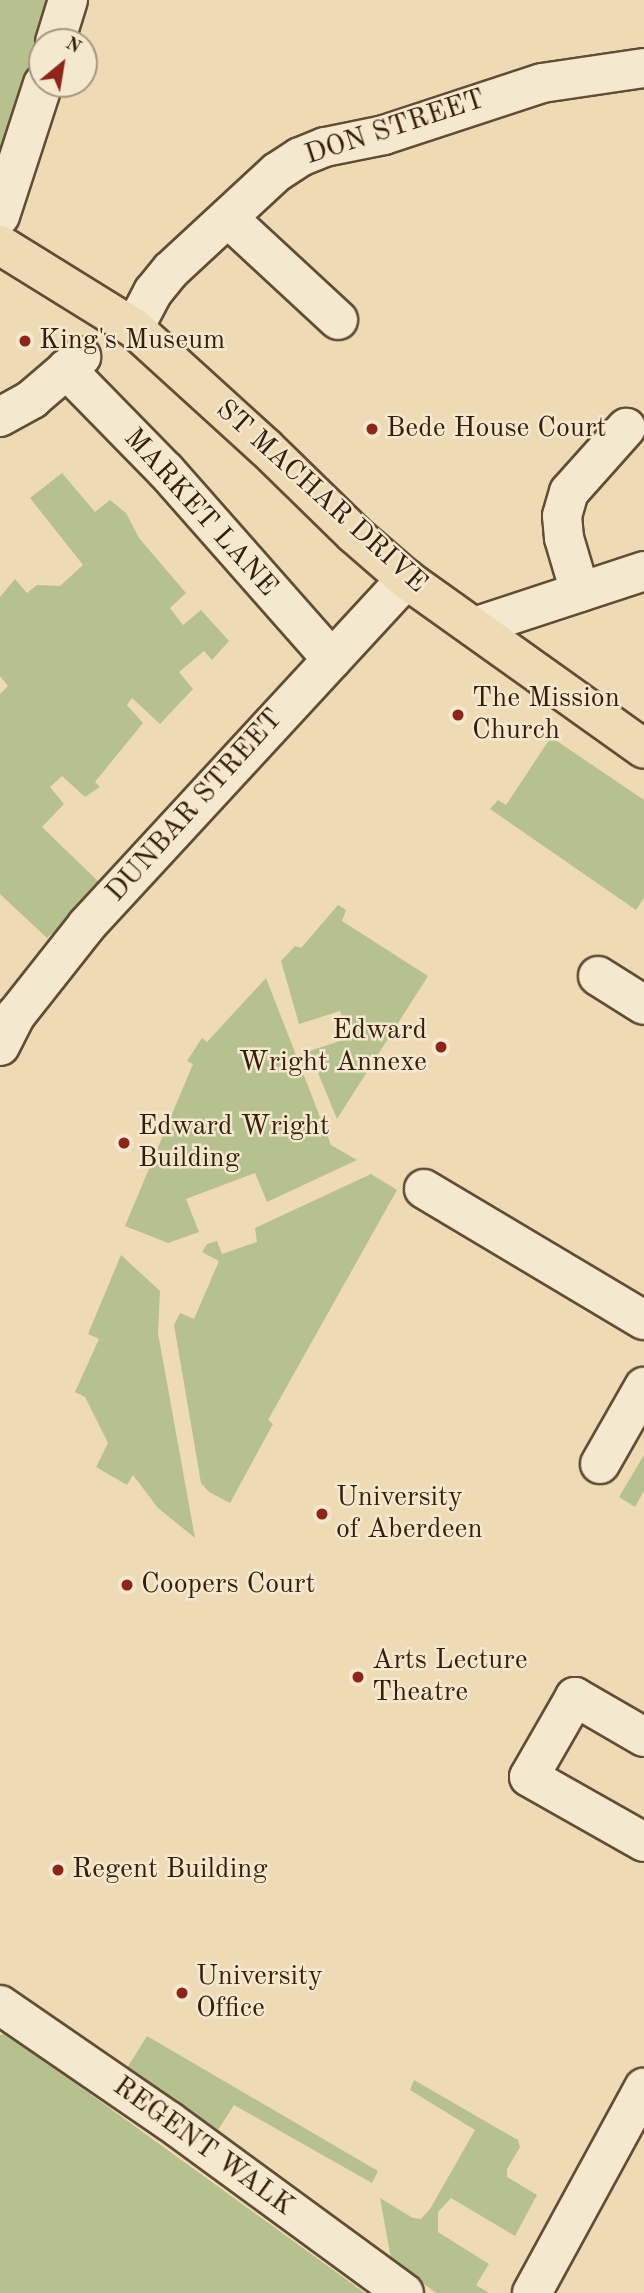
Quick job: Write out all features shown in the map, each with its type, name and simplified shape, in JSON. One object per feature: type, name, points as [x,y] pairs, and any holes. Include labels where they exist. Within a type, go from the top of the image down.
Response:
[{"type":"main road","name":"ST MACHAR DRIVE","points":[[0,245],[134,328],[265,446],[354,534],[406,579],[644,749]]},
{"type":"street","points":[[59,28],[68,0]]},
{"type":"street","name":"DON STREET","points":[[134,328],[161,281],[287,164],[325,147],[384,135],[542,83],[644,68]]},
{"type":"street","points":[[0,216],[38,98]]},
{"type":"street","points":[[228,218],[338,320]]},
{"type":"street","name":"MARKET LANE","points":[[0,417],[32,398],[73,363],[332,659]]},
{"type":"street","points":[[580,592],[564,538],[562,516],[569,492],[587,468],[626,428]]},
{"type":"street","points":[[474,627],[644,571]]},
{"type":"street","name":"DUNBAR STREET","points":[[0,1046],[16,1015],[87,925],[406,579]]},
{"type":"street","points":[[598,976],[644,1004]]},
{"type":"street","points":[[424,1189],[644,1320]]},
{"type":"street","points":[[600,1464],[644,1387]]},
{"type":"street","points":[[644,1737],[575,1697],[529,1777],[644,1842]]},
{"type":"street","name":"REGENT WALK","points":[[0,2005],[169,2121],[404,2293]]},
{"type":"street","points":[[532,2293],[644,2088]]},
{"type":"green space","points":[[0,0],[51,0],[43,28],[28,28],[28,78],[0,172]]},
{"type":"green space","points":[[62,473],[95,512],[110,500],[126,513],[139,538],[186,593],[170,608],[183,625],[201,610],[229,641],[212,660],[204,651],[179,672],[193,689],[160,724],[132,698],[127,705],[143,723],[95,782],[100,787],[85,797],[62,776],[50,787],[64,804],[42,827],[103,886],[47,938],[0,894],[0,694],[8,686],[0,676],[0,597],[15,579],[27,593],[37,585],[60,586],[83,565],[30,498]]},
{"type":"green space","points":[[551,737],[644,800],[644,898],[636,910],[490,809],[498,800],[506,805]]},
{"type":"green space","points":[[338,905],[346,910],[342,921],[428,976],[337,1119],[309,1051],[349,1038],[340,1011],[299,1024],[281,961],[295,946],[301,948]]},
{"type":"green space","points":[[266,978],[331,1145],[357,1160],[267,1202],[255,1173],[186,1199],[199,1232],[168,1243],[125,1226],[193,1064],[187,1061],[202,1038],[207,1042]]},
{"type":"green space","points":[[371,1174],[397,1190],[268,1420],[273,1424],[230,1503],[209,1492],[201,1483],[174,1325],[180,1313],[194,1319],[219,1261],[202,1252],[207,1244],[217,1241],[222,1254],[257,1242],[255,1228]]},
{"type":"green space","points":[[121,1255],[160,1291],[158,1333],[195,1538],[158,1508],[133,1475],[127,1485],[96,1467],[108,1443],[85,1397],[75,1392],[99,1339],[88,1334]]},
{"type":"green space","points":[[644,1455],[644,1491],[635,1507],[619,1497]]},
{"type":"green space","points":[[6,2033],[365,2293],[0,2293],[0,2035]]},
{"type":"green space","points":[[147,2036],[378,2171],[372,2183],[234,2105],[218,2130],[127,2068]]},
{"type":"green space","points":[[414,2080],[518,2140],[520,2147],[507,2169],[507,2177],[537,2195],[515,2236],[451,2198],[438,2212],[438,2232],[489,2264],[476,2285],[489,2293],[436,2293],[391,2259],[380,2198],[413,2218],[421,2219],[430,2209],[475,2130],[410,2090]]},
{"type":"place","name":"King's Museum","points":[[25,341]]},
{"type":"place","name":"Bede House Court","points":[[372,429]]},
{"type":"place","name":"The Mission Church","points":[[458,715]]},
{"type":"place","name":"Edward Wright Annexe","points":[[441,1047]]},
{"type":"place","name":"Edward Wright Building","points":[[124,1143]]},
{"type":"place","name":"University of Aberdeen","points":[[322,1514]]},
{"type":"place","name":"Coopers Court","points":[[127,1585]]},
{"type":"place","name":"Arts Lecture Theatre","points":[[358,1677]]},
{"type":"place","name":"Regent Building","points":[[58,1870]]},
{"type":"place","name":"University Office","points":[[182,1993]]}]
